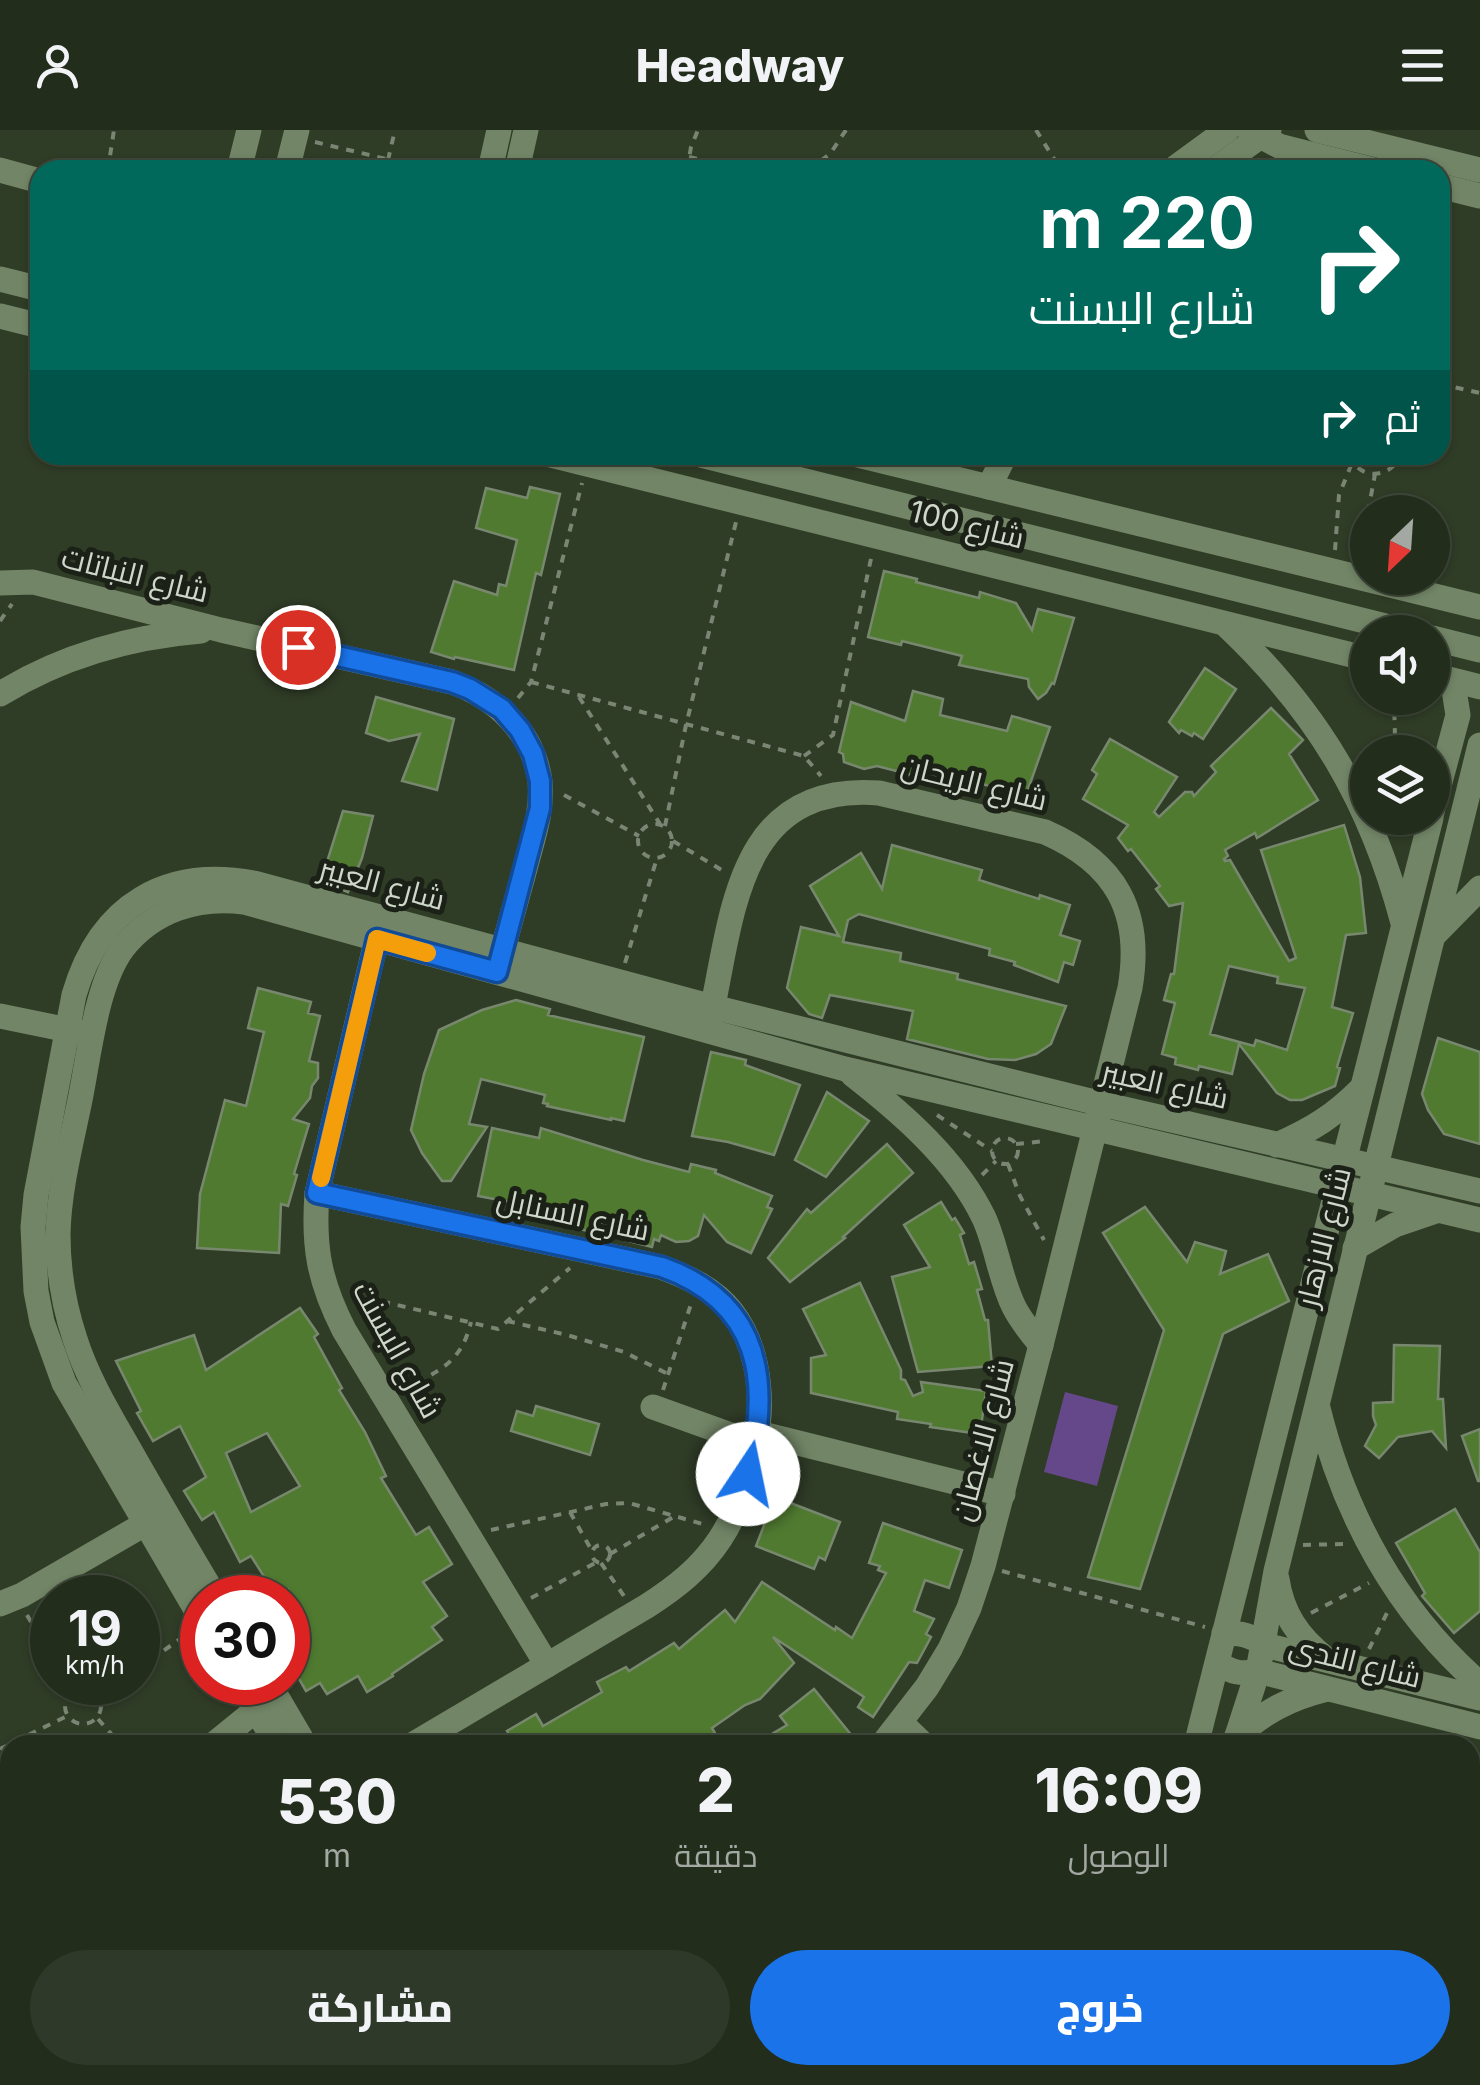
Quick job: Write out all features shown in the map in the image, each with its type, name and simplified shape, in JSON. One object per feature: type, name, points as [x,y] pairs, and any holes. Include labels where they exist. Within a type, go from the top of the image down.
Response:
[{"type":"street","points":[[242,160],[250,130]]},
{"type":"street","points":[[492,160],[500,130]]},
{"type":"street","points":[[519,160],[526,130]]},
{"type":"street","points":[[1186,160],[1227,130]]},
{"type":"street","points":[[1317,130],[1439,160]]},
{"type":"street","points":[[1226,160],[1259,132],[1290,149],[1334,160]]},
{"type":"street","points":[[290,160],[296,134]]},
{"type":"street","points":[[1450,163],[1480,170]]},
{"type":"street","points":[[0,170],[30,178]]},
{"type":"street","points":[[1450,188],[1480,196]]},
{"type":"street","points":[[0,280],[30,288]]},
{"type":"street","points":[[0,316],[30,324]]},
{"type":"street","name":"شارع 100","points":[[591,465],[1350,655]]},
{"type":"street","name":"شارع 100","points":[[741,465],[1350,618]]},
{"type":"street","points":[[899,465],[1350,575]]},
{"type":"street","points":[[989,487],[1000,465]]},
{"type":"street","name":"شارع النباتات","points":[[0,583],[33,582],[221,630],[452,682],[502,709],[533,754],[540,781],[540,808],[500,961]]},
{"type":"street","points":[[1431,595],[1480,607]]},
{"type":"street","points":[[1332,651],[1341,616]]},
{"type":"street","points":[[1224,623],[1280,680],[1338,761],[1381,850],[1404,926]]},
{"type":"street","points":[[0,694],[72,657],[118,642],[221,630]]},
{"type":"street","points":[[1450,642],[1480,650]]},
{"type":"street","points":[[1450,680],[1480,687]]},
{"type":"street","name":"شارع الازهار","points":[[1450,686],[1467,729],[1450,771]]},
{"type":"street","name":"شارع الازهار","points":[[1237,1735],[1258,1672],[1279,1558],[1480,745]]},
{"type":"street","name":"شارع الريحان","points":[[710,1019],[751,858],[765,835],[806,802],[855,791],[879,793],[1045,832],[1094,860],[1126,906],[1133,933],[1130,988],[1099,1116]]},
{"type":"street","name":"شارع الازهار","points":[[1199,1735],[1427,835]]},
{"type":"street","name":"شارع العبير","points":[[198,1575],[64,1383],[42,1322],[36,1291],[36,1195],[78,983],[91,950],[122,912],[163,888],[186,881],[234,879],[380,928],[710,1019],[1371,1180]]},
{"type":"street","points":[[1432,938],[1480,888]]},
{"type":"street","name":"شارع العبير","points":[[180,1588],[155,1518],[74,1338],[60,1269],[60,1198],[105,985],[122,949],[150,922],[186,905],[224,900],[244,902],[380,928]]},
{"type":"street","name":"شارع البسنت","points":[[380,928],[317,1193],[314,1228],[318,1264],[324,1288],[344,1330],[547,1665]]},
{"type":"street","name":"شارع العبير","points":[[500,961],[619,982],[845,1068],[1277,1145],[1341,1173]]},
{"type":"street","points":[[0,1016],[94,1035]]},
{"type":"street","points":[[845,1068],[909,1122],[965,1185],[983,1216],[1014,1307],[1041,1345]]},
{"type":"street","points":[[1277,1145],[1338,1112],[1362,1088]]},
{"type":"street","name":"شارع الاغصان","points":[[891,1735],[927,1687],[968,1608],[1003,1494],[1099,1116]]},
{"type":"street","points":[[1371,1180],[1480,1191]]},
{"type":"street","points":[[1371,1180],[1439,1210],[1480,1220]]},
{"type":"street","name":"شارع السنابل","points":[[317,1193],[662,1267],[688,1276],[732,1311],[756,1362],[757,1439],[736,1509],[700,1565],[675,1588],[636,1613],[429,1735]]},
{"type":"street","points":[[1355,1248],[1395,1226],[1439,1210]]},
{"type":"street","points":[[657,1401],[757,1439],[1003,1494]]},
{"type":"street","points":[[1317,1403],[1343,1489],[1368,1542],[1393,1583],[1438,1642],[1480,1684]]},
{"type":"street","points":[[8,1601],[155,1518]]},
{"type":"street","points":[[1279,1558],[1280,1598],[1291,1623],[1307,1644],[1328,1661]]},
{"type":"street","name":"شارع الندى","points":[[1224,1632],[1240,1632],[1264,1645],[1480,1698]]},
{"type":"street","name":"شارع الندى","points":[[1217,1663],[1230,1672],[1258,1672],[1480,1727]]},
{"type":"street","points":[[1241,1735],[1278,1705],[1328,1689]]},
{"type":"street","points":[[253,1705],[271,1735]]},
{"type":"street","points":[[282,1705],[299,1735]]},
{"type":"street","points":[[225,1735],[256,1710]]},
{"type":"street","points":[[901,1723],[914,1735]]},
{"type":"path","points":[[108,160],[114,130]]},
{"type":"path","points":[[296,134],[388,160],[396,130]]},
{"type":"path","points":[[689,160],[698,130]]},
{"type":"path","points":[[822,160],[846,130]]},
{"type":"path","points":[[1036,130],[1056,160]]},
{"type":"path","points":[[689,157],[702,160]]},
{"type":"path","points":[[1450,386],[1480,393]]},
{"type":"path","points":[[502,709],[531,682],[587,465]]},
{"type":"path","points":[[1335,572],[1339,495],[1351,465]]},
{"type":"path","points":[[1354,465],[1375,474],[1391,470],[1395,465]]},
{"type":"path","points":[[1371,495],[1375,474]]},
{"type":"path","points":[[663,825],[741,503]]},
{"type":"path","points":[[804,756],[833,735],[876,536]]},
{"type":"path","points":[[531,682],[804,756],[817,768]]},
{"type":"path","points":[[577,695],[673,841],[742,882]]},
{"type":"path","points":[[540,781],[638,836]]},
{"type":"path","points":[[657,858],[644,854],[638,836],[647,825],[663,825]]},
{"type":"path","points":[[619,982],[657,858],[668,852],[673,841]]},
{"type":"path","points":[[1002,1138],[1017,1146],[1017,1158],[1008,1164],[993,1157],[993,1145],[1002,1138]]},
{"type":"path","points":[[1008,1164],[1040,1235],[1062,1263]]},
{"type":"path","points":[[324,1288],[498,1328],[589,1252]]},
{"type":"path","points":[[657,1401],[698,1283]]},
{"type":"path","points":[[507,1321],[624,1352],[668,1374]]},
{"type":"path","points":[[406,1388],[446,1366],[458,1354],[471,1322]]},
{"type":"path","points":[[468,1535],[606,1504],[629,1503],[725,1530]]},
{"type":"path","points":[[570,1512],[594,1559],[636,1613]]},
{"type":"path","points":[[512,1608],[608,1560],[610,1554],[674,1516]]},
{"type":"path","points":[[1279,1558],[1368,1542]]},
{"type":"path","points":[[592,1551],[603,1545],[610,1554]]},
{"type":"path","points":[[982,1566],[1224,1632]]},
{"type":"path","points":[[1291,1623],[1393,1583]]},
{"type":"path","points":[[1359,1668],[1393,1583]]},
{"type":"path","points":[[8,1601],[30,1630]]},
{"type":"path","points":[[66,1705],[72,1720],[85,1724],[97,1718],[102,1705]]},
{"type":"path","points":[[29,1735],[68,1715]]},
{"type":"path","points":[[97,1718],[113,1735]]},
{"type":"shaded area","points":[[1065,1392],[1118,1406],[1097,1486],[1044,1472]]},
{"type":"building","points":[[530,487],[560,494],[541,575],[536,573],[514,670],[431,652],[454,581],[497,595],[499,584],[506,586],[517,540],[476,528],[486,488],[527,498]]},
{"type":"building","points":[[884,571],[979,598],[980,592],[1016,603],[1032,630],[1038,609],[1074,618],[1054,684],[1038,699],[1028,679],[959,665],[962,656],[868,637]]},
{"type":"building","points":[[1205,668],[1236,689],[1203,739],[1194,733],[1179,733],[1169,722]]},
{"type":"building","points":[[913,691],[943,699],[940,715],[1007,731],[1012,716],[1050,727],[1025,798],[977,782],[974,793],[953,794],[939,782],[844,762],[839,752],[851,702],[905,721]]},
{"type":"building","points":[[376,697],[454,719],[437,790],[402,781],[420,734],[389,741],[366,733]]},
{"type":"building","points":[[1271,708],[1303,740],[1289,754],[1318,800],[1257,838],[1255,833],[1225,850],[1228,856],[1224,859],[1230,860],[1289,961],[1296,958],[1261,850],[1344,825],[1360,877],[1366,933],[1346,935],[1332,1007],[1353,1013],[1337,1067],[1340,1068],[1335,1086],[1302,1100],[1290,1100],[1277,1093],[1239,1044],[1232,1074],[1175,1064],[1176,1058],[1162,1054],[1175,1003],[1164,1000],[1174,974],[1183,903],[1169,906],[1156,889],[1160,886],[1118,838],[1128,825],[1083,799],[1097,774],[1092,770],[1110,739],[1177,777],[1154,812],[1159,817],[1185,792],[1194,796],[1216,772],[1211,766]],"holes":[[[1229,966],[1278,977],[1277,983],[1305,988],[1287,1050],[1256,1040],[1254,1046],[1210,1034]]]},
{"type":"building","points":[[343,811],[373,816],[348,892],[321,881]]},
{"type":"building","points":[[892,845],[982,870],[979,880],[1070,905],[1060,935],[1080,941],[1073,965],[1064,962],[1058,982],[989,955],[990,949],[859,914],[848,920],[843,942],[901,953],[900,961],[1066,1006],[1051,1044],[1036,1054],[1015,1060],[988,1059],[907,1039],[913,1011],[830,995],[822,1018],[809,1014],[787,988],[801,927],[839,936],[810,886],[861,853],[882,889]]},
{"type":"building","points":[[258,988],[311,1002],[308,1013],[320,1016],[309,1061],[318,1063],[318,1078],[310,1098],[293,1119],[309,1124],[288,1206],[281,1204],[279,1253],[197,1248],[200,1194],[225,1100],[246,1106],[264,1032],[248,1028]]},
{"type":"building","points":[[516,1000],[550,1009],[548,1015],[644,1037],[624,1121],[547,1106],[543,1103],[545,1095],[481,1079],[469,1124],[487,1127],[451,1181],[442,1181],[411,1130],[439,1030],[482,1010]]},
{"type":"building","points":[[1438,1038],[1480,1052],[1480,1144],[1444,1134],[1428,1110],[1422,1094]]},
{"type":"building","points":[[711,1052],[746,1060],[745,1065],[800,1085],[774,1155],[692,1136]]},
{"type":"building","points":[[827,1092],[869,1121],[826,1177],[795,1160]]},
{"type":"building","points":[[492,1128],[539,1138],[541,1128],[689,1172],[691,1164],[716,1170],[715,1173],[772,1196],[767,1207],[772,1209],[751,1253],[727,1242],[704,1215],[698,1236],[689,1241],[676,1242],[661,1235],[659,1241],[654,1239],[652,1247],[604,1236],[520,1208],[521,1204],[478,1196]]},
{"type":"building","points":[[887,1144],[913,1173],[845,1238],[790,1282],[768,1258],[807,1209],[811,1213]]},
{"type":"building","points":[[941,1202],[964,1233],[960,1235],[969,1264],[974,1262],[982,1289],[977,1290],[988,1320],[992,1366],[918,1372],[892,1277],[930,1267],[904,1225]]},
{"type":"building","points":[[1145,1207],[1187,1262],[1195,1242],[1226,1251],[1220,1274],[1268,1254],[1289,1301],[1223,1334],[1140,1589],[1088,1577],[1164,1330],[1103,1233]]},
{"type":"building","points":[[860,1283],[901,1370],[901,1379],[913,1396],[923,1392],[921,1382],[986,1391],[980,1434],[897,1419],[898,1412],[811,1393],[811,1358],[826,1355],[803,1309]]},
{"type":"building","points":[[300,1308],[318,1334],[314,1337],[342,1388],[339,1390],[386,1476],[381,1478],[416,1535],[429,1527],[452,1564],[423,1582],[447,1616],[432,1627],[442,1640],[367,1692],[358,1676],[327,1694],[320,1683],[310,1689],[310,1575],[263,1575],[251,1556],[240,1562],[214,1512],[202,1520],[184,1491],[206,1477],[180,1426],[153,1441],[137,1413],[141,1411],[116,1361],[194,1335],[206,1370]],"holes":[[[267,1433],[300,1486],[251,1512],[226,1453]]]},
{"type":"building","points":[[1394,1345],[1440,1346],[1438,1399],[1443,1399],[1446,1448],[1432,1431],[1398,1437],[1379,1458],[1365,1446],[1376,1425],[1373,1403],[1393,1402]]},
{"type":"building","points":[[536,1406],[599,1424],[590,1455],[511,1431],[517,1411],[533,1416]]},
{"type":"building","points":[[1480,1429],[1480,1481],[1478,1481],[1462,1436]]},
{"type":"building","points":[[775,1497],[840,1522],[825,1560],[819,1557],[814,1569],[756,1546]]},
{"type":"building","points":[[1455,1509],[1480,1552],[1480,1611],[1454,1633],[1422,1596],[1425,1593],[1396,1543]]},
{"type":"building","points":[[883,1523],[962,1550],[949,1588],[925,1580],[914,1611],[934,1619],[926,1634],[931,1637],[917,1663],[909,1662],[873,1717],[858,1707],[864,1697],[773,1637],[794,1663],[760,1699],[712,1728],[716,1735],[509,1735],[507,1731],[536,1714],[543,1726],[602,1692],[597,1682],[626,1667],[629,1671],[674,1643],[679,1649],[725,1610],[735,1622],[762,1582],[852,1638],[886,1573],[869,1563]]},
{"type":"building","points":[[814,1689],[851,1735],[770,1735],[787,1725],[780,1716]]},
{"type":"slow traffic","points":[[321,1178],[377,939],[427,953]]},
{"type":"route","points":[[298,647],[452,682],[487,698],[520,730],[533,754],[540,781],[534,836],[497,972],[377,939],[317,1193],[662,1267],[688,1276],[732,1311],[756,1362],[758,1433],[748,1474]]}]
